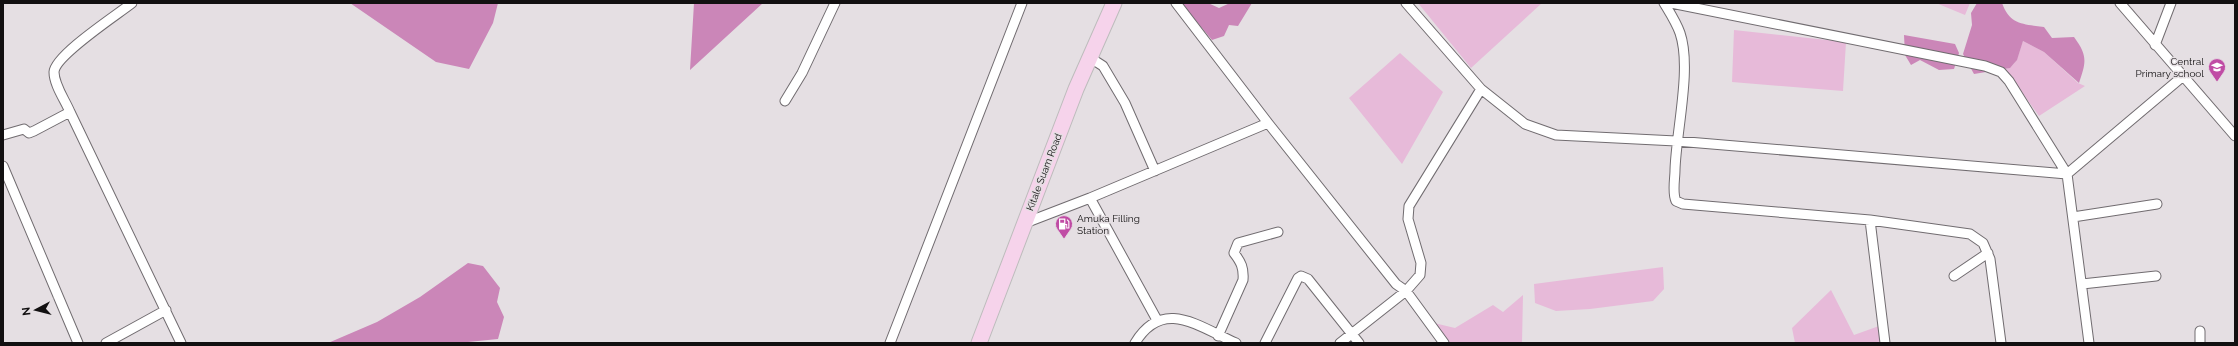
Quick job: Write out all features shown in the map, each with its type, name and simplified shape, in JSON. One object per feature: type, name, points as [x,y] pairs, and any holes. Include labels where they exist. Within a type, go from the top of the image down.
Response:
[{"type":"highway","name":"Kitale Suam Road","points":[[979,343],[1089,57],[1114,3]]},
{"type":"street","points":[[132,3],[78,44],[57,63],[54,72],[70,112],[181,343]]},
{"type":"street","points":[[785,101],[802,73],[835,3]]},
{"type":"street","points":[[890,343],[1022,3]]},
{"type":"street","points":[[1176,3],[1268,123],[1396,284],[1406,291],[1444,343]]},
{"type":"street","points":[[1406,3],[1481,89],[1525,124],[1556,135],[1676,141],[2067,174],[2182,77]]},
{"type":"street","points":[[1664,3],[1674,18],[1681,34],[1684,60],[1683,89],[1676,141],[1674,198],[1679,203],[1870,220],[1970,234],[1983,243],[1988,253],[2001,343]]},
{"type":"street","points":[[1671,3],[1984,66],[2001,72],[2009,81],[2067,174],[2090,343]]},
{"type":"street","points":[[2120,3],[2182,77],[2235,136]]},
{"type":"street","points":[[2155,45],[2171,3]]},
{"type":"street","points":[[1089,57],[1103,66],[1125,103],[1155,171]]},
{"type":"street","points":[[1340,343],[1406,291],[1420,275],[1421,263],[1408,219],[1409,206],[1481,89]]},
{"type":"street","points":[[3,135],[24,129],[29,133],[70,112]]},
{"type":"street","points":[[1024,223],[1090,198],[1268,123]]},
{"type":"street","points":[[3,166],[78,343]]},
{"type":"street","points":[[1090,198],[1157,320]]},
{"type":"street","points":[[2073,217],[2157,204]]},
{"type":"street","points":[[1870,220],[1885,343]]},
{"type":"street","points":[[1218,336],[1243,280],[1244,272],[1242,263],[1234,253],[1238,244],[1278,232]]},
{"type":"street","points":[[1954,276],[1988,253]]},
{"type":"street","points":[[1265,343],[1298,278],[1301,276],[1308,279],[1353,333],[1359,343]]},
{"type":"street","points":[[2082,284],[2156,276]]},
{"type":"street","points":[[106,343],[166,310]]},
{"type":"street","points":[[1135,343],[1157,320],[1176,317],[1236,343]]},
{"type":"street","points":[[2200,331],[2200,343]]},
{"type":"shaded area","points":[[350,3],[498,3],[493,23],[469,69],[436,62]]},
{"type":"shaded area","points":[[694,3],[763,3],[690,70]]},
{"type":"shaded area","points":[[1181,3],[1208,3],[1219,8],[1230,3],[1252,3],[1238,26],[1229,25],[1224,36],[1212,40]]},
{"type":"shaded area","points":[[1418,3],[1542,3],[1471,68]]},
{"type":"shaded area","points":[[1936,3],[1970,3],[1965,15]]},
{"type":"shaded area","points":[[1977,3],[2002,3],[2009,16],[2018,22],[2044,27],[2052,38],[2074,37],[2084,54],[2083,70],[2079,83],[2044,52],[2023,41],[2017,60],[2010,68],[1974,74],[1963,54],[1972,25],[1971,13]]},
{"type":"shaded area","points":[[1734,30],[1846,42],[1843,91],[1732,82]]},
{"type":"shaded area","points":[[1904,35],[1955,44],[1959,53],[1954,69],[1939,70],[1920,60],[1911,65],[1905,55]]},
{"type":"shaded area","points":[[2023,41],[2044,52],[2078,83],[2085,86],[2039,116],[2005,69],[2009,68],[2015,62]]},
{"type":"shaded area","points":[[1400,53],[1443,92],[1402,164],[1349,98]]},
{"type":"shaded area","points":[[468,263],[483,266],[500,288],[497,302],[504,317],[498,339],[458,343],[328,343],[377,322],[420,297]]},
{"type":"shaded area","points":[[1663,267],[1664,289],[1653,301],[1590,309],[1556,311],[1535,303],[1534,284]]},
{"type":"shaded area","points":[[1831,290],[1854,335],[1879,326],[1881,343],[1795,343],[1792,328]]},
{"type":"shaded area","points":[[1523,295],[1522,343],[1449,343],[1434,323],[1455,328],[1493,305],[1503,312]]},
{"type":"place","name":"Central Primary school","points":[[2217,82]]},
{"type":"place","name":"Amuka Filling Station","points":[[1064,239]]}]
